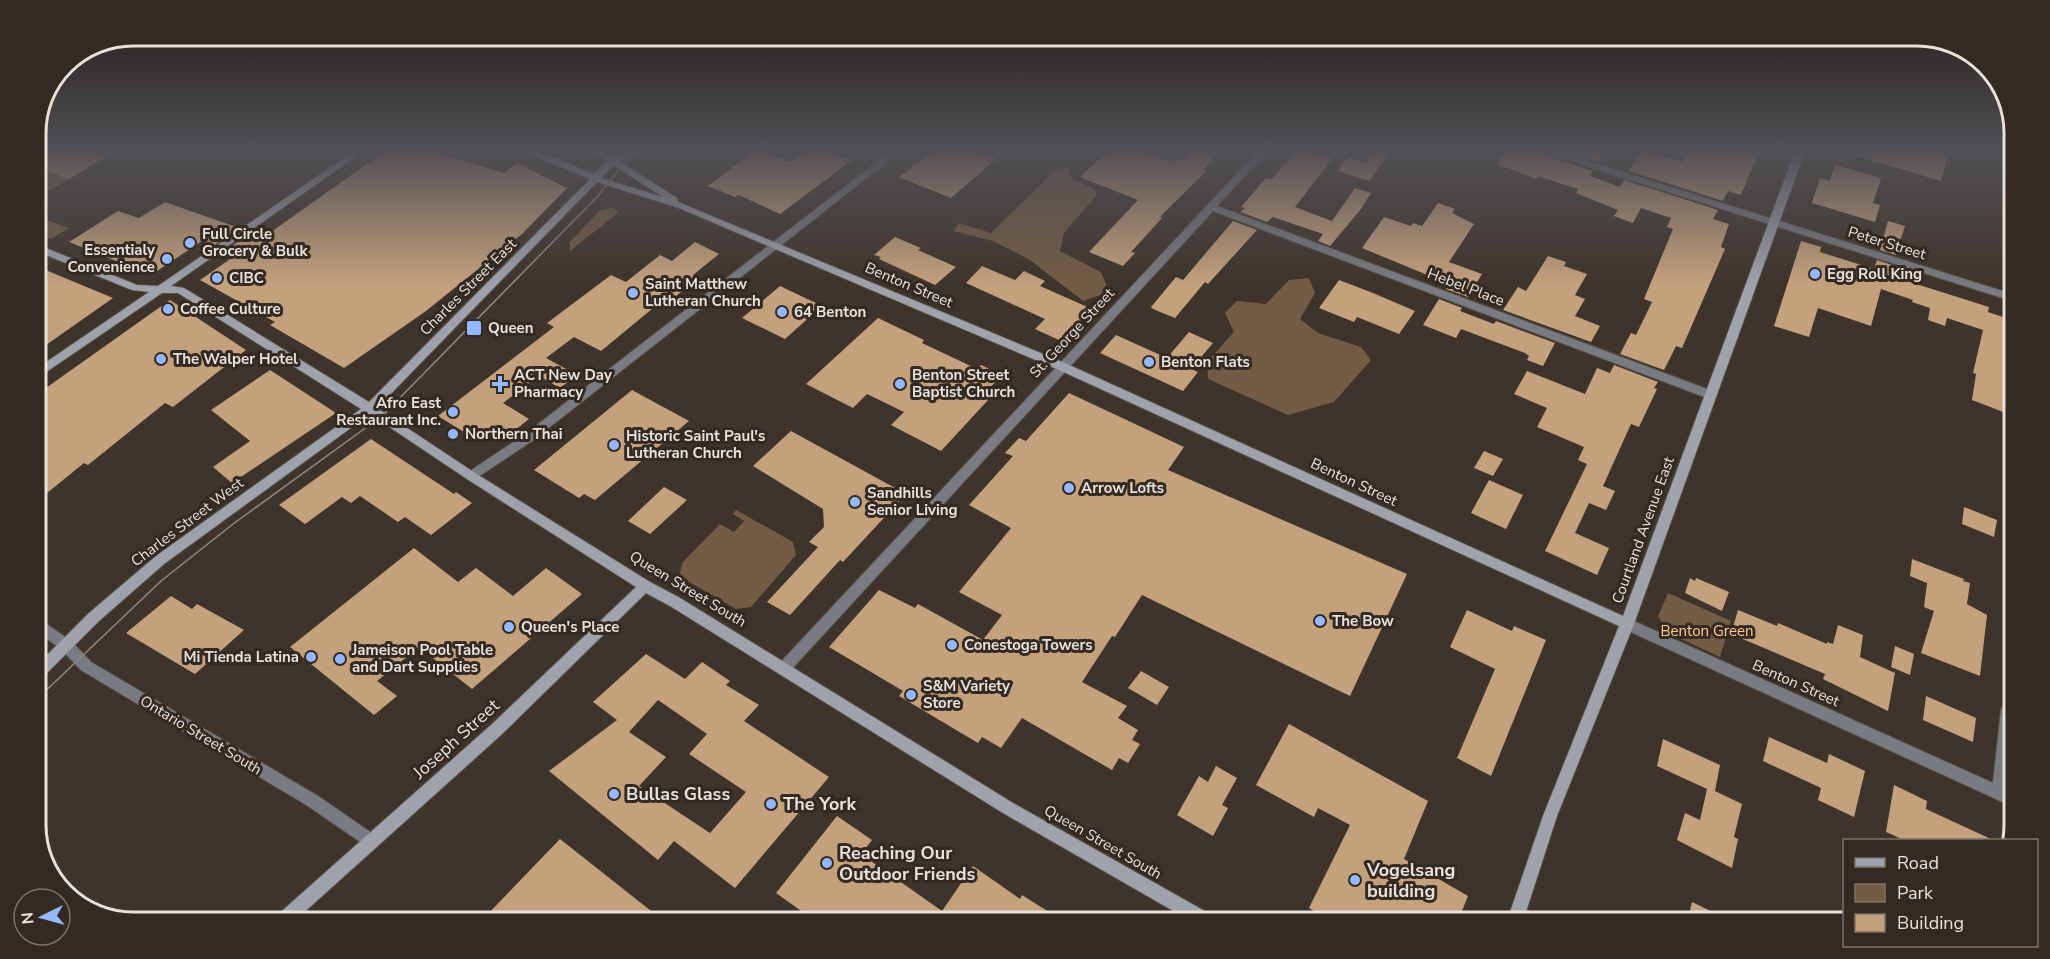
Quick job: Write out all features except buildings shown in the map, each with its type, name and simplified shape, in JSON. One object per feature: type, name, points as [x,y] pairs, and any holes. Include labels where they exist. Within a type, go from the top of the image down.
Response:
[{"type":"main road","points":[[47,367],[294,196]]},
{"type":"main road","name":"Charles Street East","points":[[369,409],[579,196]]},
{"type":"main road","name":"Benton Street","points":[[651,196],[682,206],[1063,367],[1627,624]]},
{"type":"main road","name":"Benton Street","points":[[668,196],[682,206]]},
{"type":"main road","name":"Courtland Avenue East","points":[[1518,912],[1550,816],[1627,624],[1783,196]]},
{"type":"main road","name":"Queen Street South","points":[[47,252],[136,288],[180,290],[645,586],[675,602],[1008,808],[1190,912]]},
{"type":"main road","name":"Charles Street West","points":[[47,664],[160,560],[369,409]]},
{"type":"main road","name":"Joseph Street","points":[[293,912],[496,730],[645,586]]},
{"type":"street","points":[[471,476],[528,438],[839,196]]},
{"type":"street","name":"St. George Street","points":[[783,669],[1221,196]]},
{"type":"street","name":"Peter Street","points":[[1690,196],[2003,295]]},
{"type":"street","name":"Hebel Place","points":[[1211,207],[1711,395]]},
{"type":"street","name":"Benton Street","points":[[1627,624],[2003,796]]},
{"type":"street","name":"Ontario Street South","points":[[47,631],[66,645],[86,666],[313,801],[371,841]]},
{"type":"street","points":[[2003,796],[2004,780]]},
{"type":"green space","points":[[1029,196],[1096,196],[1064,233],[1060,251],[1101,272],[1109,292],[1083,301],[1030,260],[993,241],[954,231],[959,223],[991,233]]},
{"type":"green space","points":[[613,208],[619,212],[570,251],[570,242],[600,210]]},
{"type":"green space","points":[[47,220],[69,228],[51,239],[47,237]]},
{"type":"green space","points":[[1309,278],[1315,293],[1300,319],[1318,333],[1361,347],[1371,360],[1334,402],[1288,415],[1208,379],[1207,362],[1234,332],[1225,313],[1237,301],[1266,304],[1289,280]]},
{"type":"green space","points":[[736,510],[793,542],[796,555],[751,607],[736,609],[679,576],[683,562],[720,524],[734,532],[744,521],[733,514]]},
{"type":"green space","name":"Benton Green","points":[[1668,593],[1731,621],[1720,657],[1668,633],[1658,616]]},
{"type":"tram line","points":[[47,690],[161,581],[233,524],[382,416],[598,196]]},
{"type":"place","name":"Full Circle Grocery & Bulk","points":[[190,243]]},
{"type":"place","name":"Essentialy Convenience","points":[[167,259]]},
{"type":"place","name":"Egg Roll King","points":[[1815,274]]},
{"type":"place","name":"CIBC","points":[[217,278]]},
{"type":"place","name":"Saint Matthew Lutheran Church","points":[[633,293]]},
{"type":"place","name":"Coffee Culture","points":[[168,309]]},
{"type":"place","name":"64 Benton","points":[[782,312]]},
{"type":"place","name":"Queen","points":[[474,328]]},
{"type":"place","name":"The Walper Hotel","points":[[161,359]]},
{"type":"place","name":"Benton Flats","points":[[1149,362]]},
{"type":"place","name":"ACT New Day Pharmacy","points":[[500,384]]},
{"type":"place","name":"Benton Street Baptist Church","points":[[900,384]]},
{"type":"place","name":"Afro East Restaurant Inc.","points":[[453,412]]},
{"type":"place","name":"Northern Thai","points":[[453,434]]},
{"type":"place","name":"Historic Saint Paul's Lutheran Church","points":[[614,445]]},
{"type":"place","name":"Arrow Lofts","points":[[1069,488]]},
{"type":"place","name":"Sandhills Senior Living","points":[[855,502]]},
{"type":"place","name":"The Bow","points":[[1320,621]]},
{"type":"place","name":"Queen's Place","points":[[509,627]]},
{"type":"place","name":"Conestoga Towers","points":[[952,645]]},
{"type":"place","name":"Mi Tienda Latina","points":[[311,657]]},
{"type":"place","name":"Jameison Pool Table and Dart Supplies","points":[[340,659]]},
{"type":"place","name":"S&M Variety Store","points":[[911,695]]},
{"type":"place","name":"Bullas Glass","points":[[614,794]]},
{"type":"place","name":"The York","points":[[771,804]]},
{"type":"place","name":"Reaching Our Outdoor Friends","points":[[827,863]]},
{"type":"place","name":"Vogelsang building","points":[[1355,880]]}]
